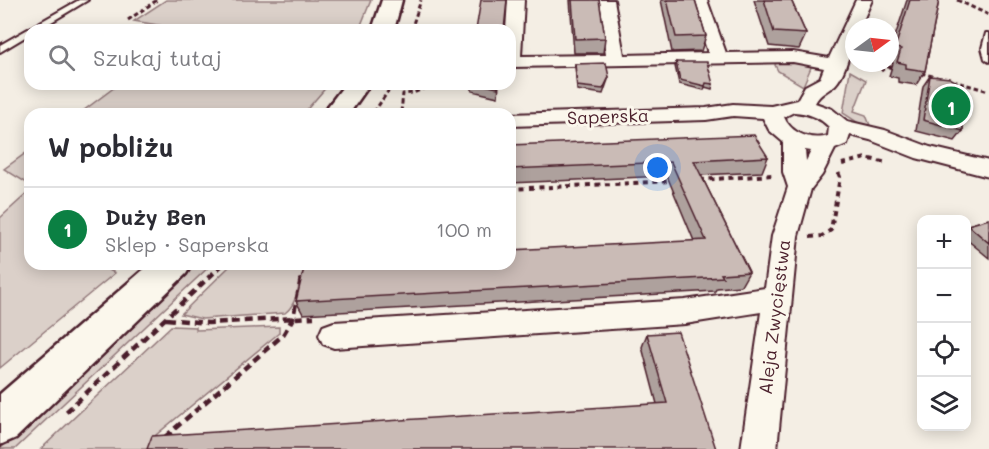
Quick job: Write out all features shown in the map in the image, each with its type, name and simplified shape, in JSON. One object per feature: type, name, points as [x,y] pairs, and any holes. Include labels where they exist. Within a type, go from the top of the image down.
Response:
[{"type":"street","points":[[385,24],[392,0]]},
{"type":"street","points":[[514,24],[516,0]]},
{"type":"street","points":[[606,0],[616,60]]},
{"type":"street","points":[[699,0],[718,59]]},
{"type":"street","points":[[803,107],[812,90],[832,73],[864,0]]},
{"type":"street","points":[[516,62],[793,57],[832,73]]},
{"type":"street","points":[[832,73],[834,131]]},
{"type":"street","points":[[339,108],[353,90]]},
{"type":"street","points":[[785,134],[785,107],[803,107],[834,131],[877,148],[924,153],[989,169]]},
{"type":"street","name":"Saperska","points":[[516,120],[706,114],[785,134],[807,143],[834,131]]},
{"type":"street","name":"Aleja Zwycięstwa","points":[[759,449],[785,236],[800,187],[810,175],[834,131]]},
{"type":"street","name":"Aleja Zwycięstwa","points":[[785,134],[800,187]]},
{"type":"street","points":[[1,421],[167,270]]},
{"type":"street","points":[[334,334],[685,312],[777,298]]},
{"type":"lane","points":[[43,24],[84,0]]},
{"type":"lane","points":[[0,49],[24,35]]},
{"type":"lane","points":[[989,35],[986,48],[989,59]]},
{"type":"path","points":[[128,20],[157,0]]},
{"type":"path","points":[[413,24],[421,0]]},
{"type":"path","points":[[957,0],[989,15]]},
{"type":"path","points":[[910,70],[989,91]]},
{"type":"path","points":[[376,108],[389,90]]},
{"type":"path","points":[[402,108],[404,94],[420,90]]},
{"type":"path","points":[[697,180],[771,177],[783,155],[785,134]]},
{"type":"path","points":[[785,236],[822,236],[831,230],[840,177],[837,169]]},
{"type":"path","points":[[516,189],[685,181]]},
{"type":"path","points":[[61,416],[217,270]]},
{"type":"path","points":[[161,441],[283,335],[293,318],[301,278],[307,271]]},
{"type":"shaded area","points":[[166,0],[371,0],[361,24],[152,24],[134,21]]},
{"type":"shaded area","points":[[777,61],[812,65],[803,86],[778,71],[775,65]]},
{"type":"shaded area","points":[[850,72],[852,72],[866,80],[854,111],[866,115],[871,128],[863,126],[843,113]]},
{"type":"shaded area","points":[[111,90],[324,90],[308,108],[87,108]]},
{"type":"shaded area","points":[[24,154],[24,181],[4,169]]},
{"type":"shaded area","points":[[24,196],[24,270],[109,270],[115,273],[0,368],[0,218]]},
{"type":"shaded area","points":[[190,270],[206,270],[15,449],[0,449]]},
{"type":"shaded area","points":[[226,270],[306,270],[294,302],[285,313],[202,319],[181,314]]},
{"type":"shaded area","points":[[171,326],[196,327],[196,330],[279,327],[279,333],[156,435],[151,449],[41,449]]},
{"type":"building","points":[[481,0],[507,0],[505,24],[477,24]]},
{"type":"building","points":[[572,0],[599,0],[605,38],[575,39]]},
{"type":"building","points":[[667,0],[695,0],[706,36],[676,37]]},
{"type":"building","points":[[764,0],[791,0],[806,34],[774,32]]},
{"type":"building","points":[[910,0],[939,0],[925,71],[906,68],[906,64],[899,62],[901,49],[899,49],[899,35]]},
{"type":"building","points":[[676,62],[707,62],[713,84],[706,83],[705,86],[680,80]]},
{"type":"building","points":[[606,63],[609,77],[603,89],[577,86],[575,64]]},
{"type":"building","points":[[930,76],[950,78],[967,89],[963,109],[963,131],[923,120]]},
{"type":"building","points":[[754,135],[768,157],[694,161],[749,272],[721,274],[723,277],[296,301],[304,270],[516,270],[516,250],[706,240],[671,162],[516,169],[516,145]]},
{"type":"building","points":[[989,219],[989,243],[971,228],[971,224]]},
{"type":"building","points":[[678,332],[716,449],[147,449],[152,436],[667,403],[647,334]]},
{"type":"place","name":"Duży Ben","points":[[951,106]]}]
